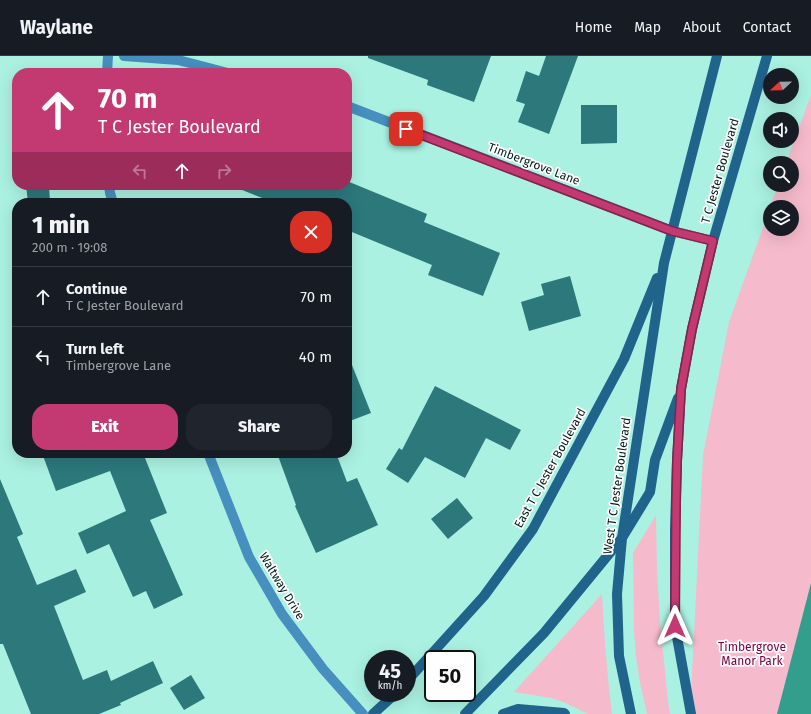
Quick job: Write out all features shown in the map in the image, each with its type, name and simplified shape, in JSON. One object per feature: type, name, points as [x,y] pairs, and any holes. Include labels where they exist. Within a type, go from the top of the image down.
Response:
[{"type":"main road","points":[[664,263],[717,56]]},
{"type":"main road","name":"T C Jester Boulevard","points":[[681,389],[692,329],[713,241],[767,56]]},
{"type":"main road","name":"West T C Jester Boulevard","points":[[631,714],[619,656],[617,594],[622,538],[664,263]]},
{"type":"main road","name":"East T C Jester Boulevard","points":[[416,671],[484,596],[533,529],[624,359],[664,263]]},
{"type":"main road","points":[[465,714],[544,633],[622,538],[650,492],[654,460],[681,389]]},
{"type":"main road","points":[[681,389],[675,531],[675,626],[691,714]]},
{"type":"main road","points":[[373,714],[386,702]]},
{"type":"main road","points":[[503,714],[518,709],[565,714]]},
{"type":"street","points":[[107,68],[108,56]]},
{"type":"street","points":[[124,56],[178,60],[209,68]]},
{"type":"street","name":"Timbergrove Lane","points":[[352,108],[672,231],[713,241]]},
{"type":"street","name":"Waltway Drive","points":[[210,458],[250,557],[282,614],[323,669],[363,714]]},
{"type":"green space","name":"Timbergrove Manor Park","points":[[811,95],[811,714],[690,714],[703,455],[729,322],[763,227],[763,236],[799,236],[799,200],[773,200],[775,192],[799,192],[799,156],[789,156],[792,148],[799,148],[799,128]]},
{"type":"green space","points":[[656,515],[660,622],[670,714],[647,714],[640,683],[634,632],[633,553]]},
{"type":"green space","points":[[602,594],[612,714],[588,714],[566,703],[551,698],[514,692]]},
{"type":"shaded area","points":[[811,583],[811,714],[777,714]]},
{"type":"building","points":[[368,56],[491,56],[474,102],[427,85],[428,80],[368,58]]},
{"type":"building","points":[[546,56],[578,56],[549,134],[518,122],[525,104],[516,101],[526,71],[539,76]]},
{"type":"building","points":[[581,105],[617,105],[617,143],[581,144]]},
{"type":"building","points":[[352,183],[427,214],[424,222],[500,253],[483,296],[428,275],[432,265],[352,232],[352,198],[262,198],[242,190],[352,190]]},
{"type":"building","points":[[27,190],[49,190],[50,198],[27,198]]},
{"type":"building","points":[[570,276],[581,316],[529,331],[521,302],[544,295],[541,284]]},
{"type":"building","points":[[352,365],[371,413],[352,420]]},
{"type":"building","points":[[435,386],[521,430],[510,450],[486,438],[465,478],[425,457],[408,483],[386,469],[399,448],[402,450]]},
{"type":"building","points":[[44,458],[145,458],[167,513],[150,520],[183,595],[154,609],[146,591],[133,597],[109,544],[87,554],[78,533],[126,511],[110,471],[56,491]]},
{"type":"building","points":[[279,458],[338,458],[347,482],[357,478],[378,525],[316,553],[295,506],[296,505]]},
{"type":"building","points":[[0,479],[23,534],[17,537],[37,585],[76,569],[86,592],[54,606],[83,680],[107,670],[111,681],[153,661],[163,683],[120,703],[121,705],[99,714],[31,714],[3,644],[0,644]]},
{"type":"building","points":[[457,498],[473,518],[448,539],[431,519]]},
{"type":"building","points":[[191,675],[205,698],[184,710],[170,688]]},
{"type":"route","points":[[406,129],[672,231],[713,241],[692,329],[681,389],[675,531],[675,626]]}]
